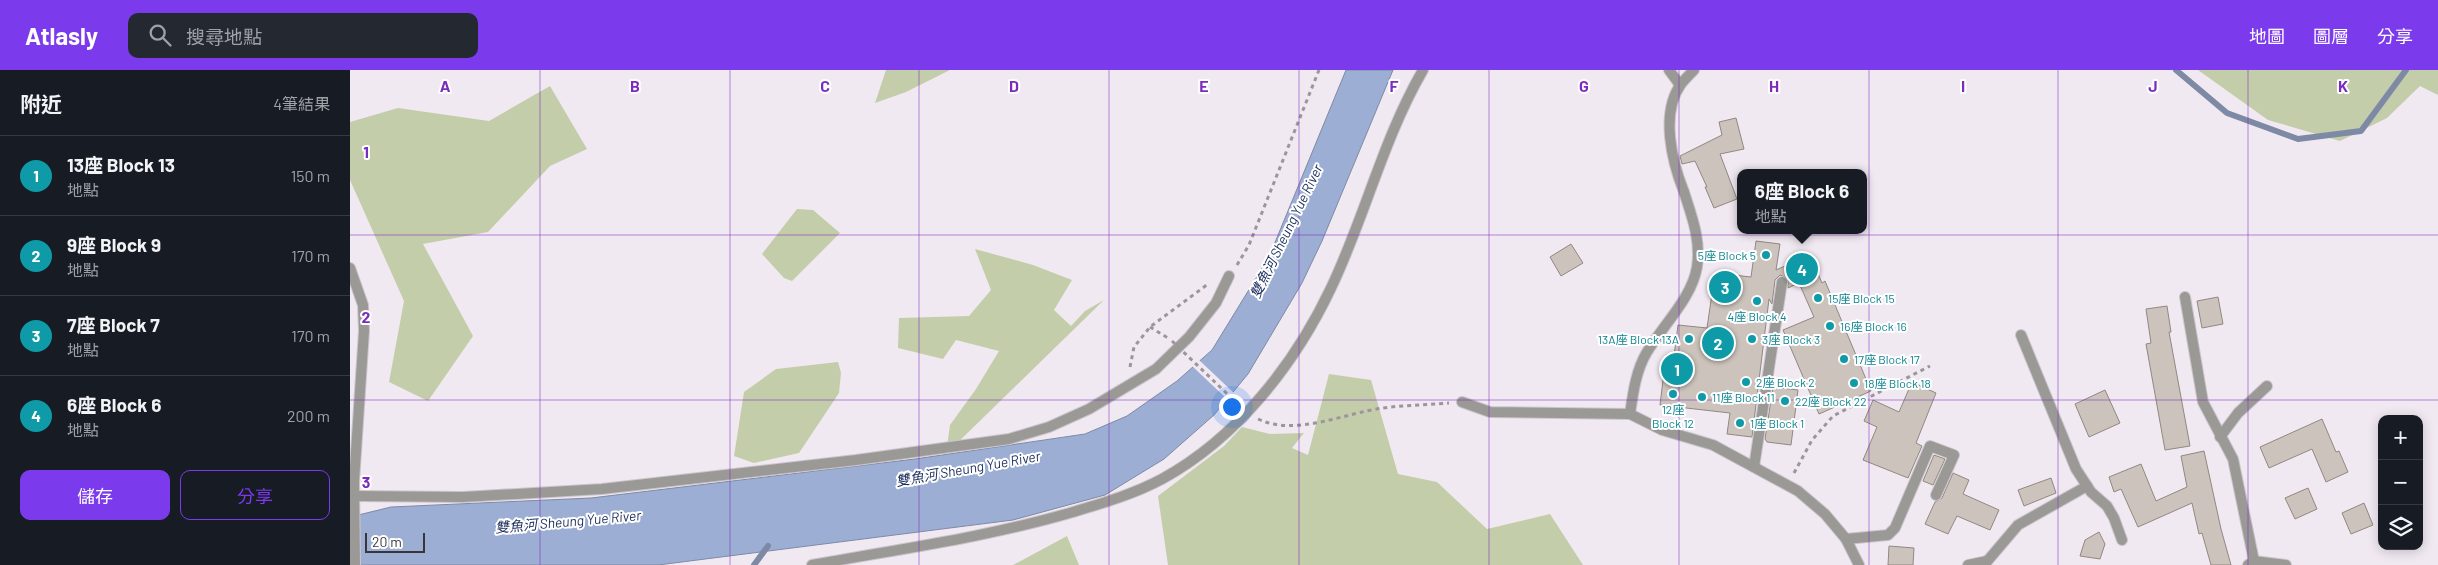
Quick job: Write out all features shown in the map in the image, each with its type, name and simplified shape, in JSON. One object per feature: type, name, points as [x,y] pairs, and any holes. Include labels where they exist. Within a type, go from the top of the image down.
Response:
[{"type":"street","points":[[812,565],[1026,526],[1113,500],[1162,478],[1203,451],[1232,428],[1244,410],[1294,354],[1331,288],[1404,103],[1423,70]]},
{"type":"street","points":[[1669,70],[1680,85]]},
{"type":"street","points":[[1630,414],[1634,387],[1646,354],[1688,292],[1697,268],[1697,235],[1677,174],[1670,124],[1672,107],[1680,85],[1694,70]]},
{"type":"street","points":[[350,268],[363,305],[364,331],[354,496],[355,565]]},
{"type":"street","points":[[354,496],[463,498],[602,489],[856,460],[1009,439],[1049,428],[1089,409],[1156,369],[1189,337],[1216,304],[1229,276]]},
{"type":"street","points":[[1754,467],[1782,282]]},
{"type":"street","points":[[2184,296],[2203,402],[2233,459],[2251,563],[2286,565]]},
{"type":"street","points":[[2021,335],[2076,469],[2087,486],[2107,506],[2114,518],[2122,540]]},
{"type":"street","points":[[2220,437],[2238,413],[2267,386]]},
{"type":"street","points":[[1462,402],[1490,412],[1630,414],[1662,430],[1713,445],[1788,485],[1825,514],[1846,539],[1859,565]]},
{"type":"street","points":[[1846,539],[1888,535],[1895,528],[1930,446],[1954,455],[1936,495]]},
{"type":"street","points":[[1968,565],[1985,563],[2018,525],[2087,486]]},
{"type":"path","points":[[1125,374],[1131,367],[1134,347],[1150,327],[1214,280],[1229,276],[1250,245],[1319,70]]},
{"type":"path","points":[[1150,327],[1172,341],[1244,410],[1265,423],[1292,426],[1383,408],[1462,402]]},
{"type":"path","points":[[1788,485],[1812,440],[1833,416],[1930,366]]},
{"type":"green space","points":[[886,70],[950,70],[906,92],[875,103]]},
{"type":"green space","points":[[2198,70],[2438,70],[2438,95],[2420,86],[2387,118],[2340,141],[2268,120]]},
{"type":"green space","points":[[550,86],[587,149],[550,166],[488,232],[423,244],[473,336],[428,401],[389,382],[404,301],[350,180],[350,122],[398,108],[489,121]]},
{"type":"green space","points":[[797,209],[813,210],[840,233],[792,281],[784,278],[762,254]]},
{"type":"green space","points":[[975,249],[1033,265],[1072,280],[1054,310],[1071,326],[1085,311],[1104,300],[946,454],[950,425],[976,389],[999,351],[956,340],[943,359],[898,348],[899,318],[969,316],[991,290]]},
{"type":"green space","points":[[838,362],[841,373],[839,393],[799,453],[754,463],[734,456],[744,392],[776,369]]},
{"type":"green space","points":[[1329,374],[1371,380],[1398,474],[1437,482],[1487,529],[1550,514],[1583,565],[1168,565],[1158,496],[1224,446],[1242,427],[1270,434],[1304,433],[1292,448],[1308,455]]},
{"type":"green space","points":[[1067,536],[1079,565],[1013,565]]},
{"type":"water","name":"雙魚河 Sheung Yue River","points":[[1346,70],[1393,70],[1322,241],[1302,283],[1248,374],[1214,415],[1164,459],[1105,495],[1013,520],[658,565],[350,565],[350,517],[391,507],[591,498],[915,459],[1085,434],[1127,416],[1177,381],[1212,350],[1269,257]]},
{"type":"pier","points":[[1198,359],[1235,394],[1229,401],[1191,365]]},
{"type":"building","points":[[1736,118],[1744,149],[1720,154],[1737,199],[1714,208],[1695,161],[1682,164],[1680,156],[1722,135],[1719,122]]},
{"type":"building","points":[[1756,241],[1780,244],[1776,270],[1810,255],[1822,283],[1825,281],[1871,391],[1819,414],[1783,330],[1814,317],[1799,283],[1788,288],[1788,279],[1780,275],[1775,280],[1772,304],[1769,299],[1752,437],[1727,434],[1730,413],[1660,405],[1666,355],[1674,356],[1678,325],[1707,328],[1715,273],[1751,277]]},
{"type":"building","points":[[1571,244],[1583,263],[1561,276],[1550,257]]},
{"type":"building","points":[[2218,297],[2223,324],[2202,328],[2197,301]]},
{"type":"building","points":[[2167,306],[2171,332],[2169,332],[2190,446],[2165,450],[2146,344],[2151,343],[2146,309]]},
{"type":"building","points":[[1912,382],[1936,393],[1916,443],[1922,446],[1908,478],[1863,460],[1877,427],[1864,421],[1873,400],[1899,412]]},
{"type":"building","points":[[1773,387],[1798,390],[1791,445],[1767,442],[1765,439]]},
{"type":"building","points":[[2105,390],[2120,423],[2089,437],[2075,404]]},
{"type":"building","points":[[2322,419],[2336,452],[2339,451],[2348,472],[2326,482],[2312,449],[2269,468],[2260,447]]},
{"type":"building","points":[[2204,451],[2231,565],[2211,565],[2202,533],[2199,534],[2192,503],[2138,527],[2121,489],[2114,492],[2109,477],[2141,464],[2156,501],[2187,487],[2181,456]]},
{"type":"building","points":[[1934,455],[1945,459],[1933,485],[1923,481]]},
{"type":"building","points":[[1953,473],[1969,480],[1963,494],[1999,510],[1990,530],[1957,516],[1948,534],[1925,524],[1935,502],[1942,498]]},
{"type":"building","points":[[2051,478],[2056,493],[2024,506],[2018,490]]},
{"type":"building","points":[[2308,488],[2317,509],[2295,519],[2285,498]]},
{"type":"building","points":[[2364,503],[2373,525],[2351,534],[2342,513]]},
{"type":"building","points":[[2099,532],[2105,544],[2100,559],[2080,556],[2085,540]]},
{"type":"building","points":[[1889,546],[1914,548],[1913,565],[1888,565]]},
{"type":"waterway","points":[[2176,70],[2227,113],[2298,139],[2361,131],[2406,70]]},
{"type":"waterway","points":[[754,565],[768,546]]},
{"type":"place","name":"5座 Block 5","points":[[1766,255]]},
{"type":"place","name":"6座 Block 6","points":[[1802,269]]},
{"type":"place","name":"7座 Block 7","points":[[1725,287]]},
{"type":"place","name":"15座 Block 15","points":[[1818,298]]},
{"type":"place","name":"4座 Block 4","points":[[1757,301]]},
{"type":"place","name":"16座 Block 16","points":[[1830,326]]},
{"type":"place","name":"13A座 Block 13A","points":[[1689,339]]},
{"type":"place","name":"3座 Block 3","points":[[1752,339]]},
{"type":"place","name":"9座 Block 9","points":[[1718,343]]},
{"type":"place","name":"17座 Block 17","points":[[1844,359]]},
{"type":"place","name":"13座 Block 13","points":[[1677,369]]},
{"type":"place","name":"2座 Block 2","points":[[1746,382]]},
{"type":"place","name":"18座 Block 18","points":[[1854,383]]},
{"type":"place","name":"12座 Block 12","points":[[1673,394]]},
{"type":"place","name":"11座 Block 11","points":[[1702,397]]},
{"type":"place","name":"22座 Block 22","points":[[1785,401]]},
{"type":"place","name":"1座 Block 1","points":[[1740,423]]}]
